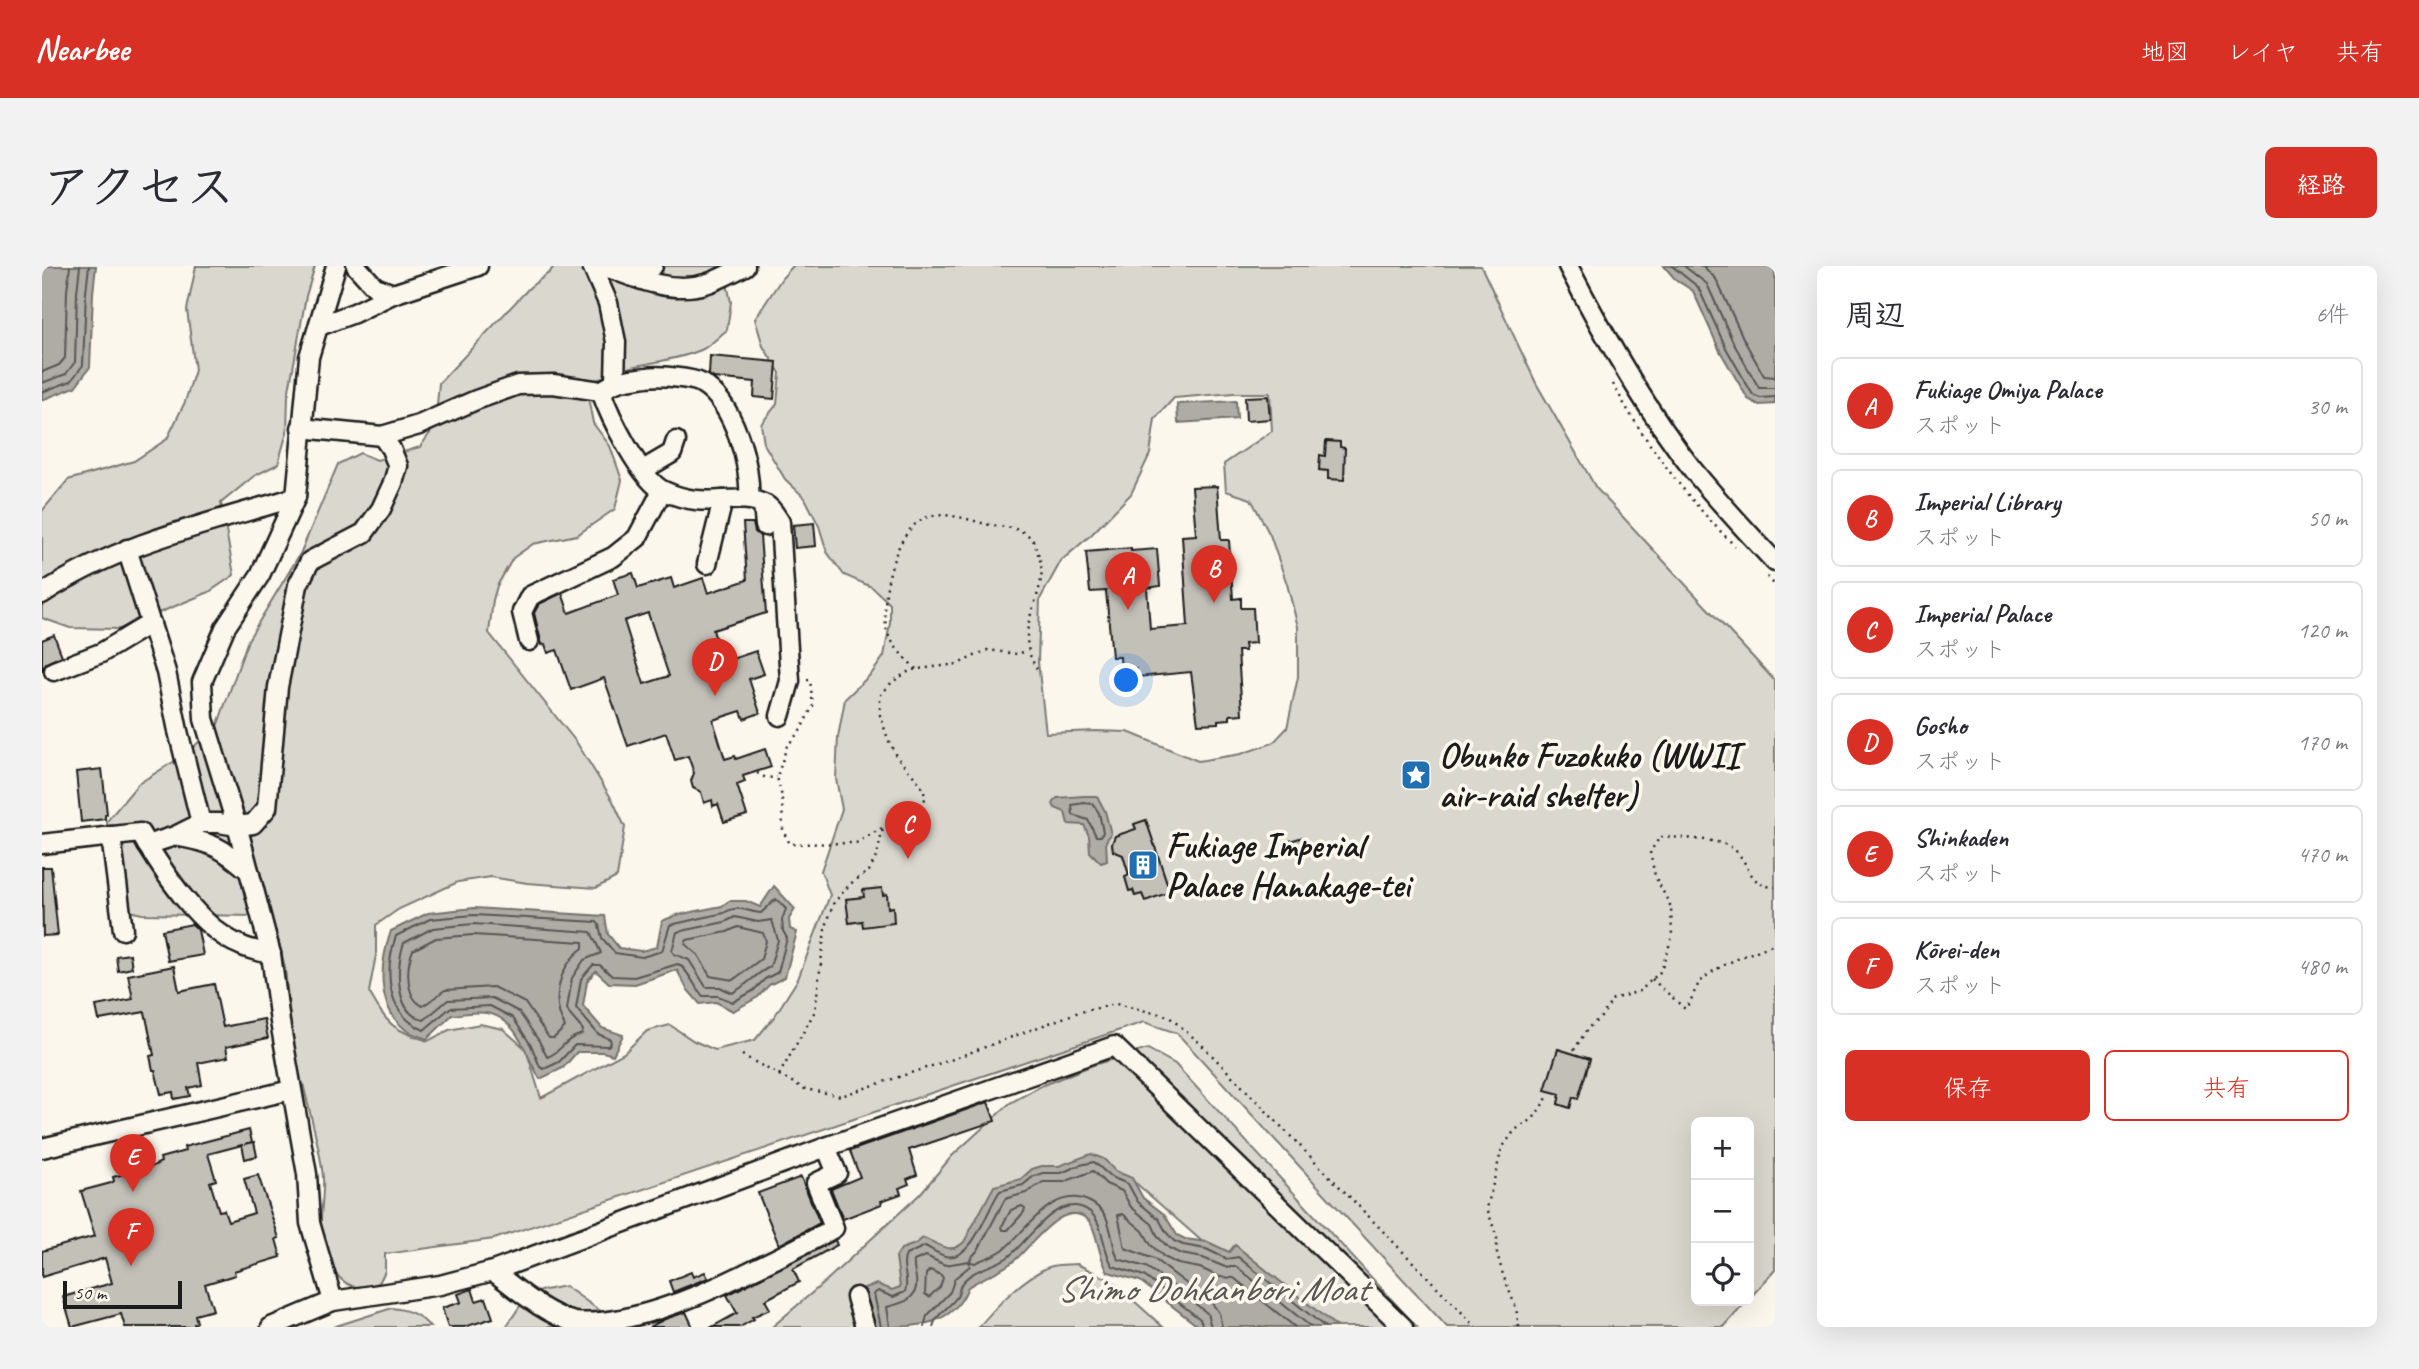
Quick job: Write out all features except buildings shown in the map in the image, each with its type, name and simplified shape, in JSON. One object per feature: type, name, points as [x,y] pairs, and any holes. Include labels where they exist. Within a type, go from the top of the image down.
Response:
[{"type":"street","points":[[333,1301],[310,1223],[307,1174],[291,1090],[271,954],[237,825],[204,719],[202,682],[225,628],[260,575],[296,498],[309,357],[336,266]]},
{"type":"street","points":[[356,266],[375,287],[393,294]]},
{"type":"street","points":[[319,326],[393,294],[478,266]]},
{"type":"street","points":[[592,266],[608,303],[616,342],[607,409],[643,470],[662,491],[695,500],[756,502],[768,506],[780,522],[790,681],[780,716]]},
{"type":"street","points":[[611,269],[653,266]]},
{"type":"street","points":[[611,269],[674,288],[703,285],[745,266]]},
{"type":"street","points":[[1568,266],[1620,361],[1666,432],[1693,469],[1775,562]]},
{"type":"street","points":[[301,428],[382,436],[419,425],[518,385],[608,386],[656,376],[701,383],[728,408],[765,526]]},
{"type":"street","points":[[147,845],[175,836],[201,823],[253,824],[267,808],[278,687],[298,585],[310,561],[364,533],[381,509],[398,466],[382,436]]},
{"type":"street","points":[[643,470],[671,453],[676,441]]},
{"type":"street","points":[[529,641],[522,612],[530,596],[621,551],[637,538],[662,491]]},
{"type":"street","points":[[42,594],[62,581],[127,549],[296,498]]},
{"type":"street","points":[[707,564],[723,500]]},
{"type":"street","points":[[127,549],[166,671],[201,823]]},
{"type":"street","points":[[54,671],[101,653],[151,623]]},
{"type":"street","points":[[42,845],[140,833],[177,890],[206,922],[238,945],[271,954]]},
{"type":"street","points":[[111,836],[123,930]]},
{"type":"street","points":[[175,836],[199,840],[227,851],[249,872]]},
{"type":"street","points":[[271,1327],[333,1301],[440,1285],[493,1271],[827,1147],[1114,1046],[1403,1327]]},
{"type":"street","points":[[42,1148],[291,1090]]},
{"type":"street","points":[[493,1271],[538,1306],[574,1322],[607,1326],[673,1309],[801,1247],[834,1228],[816,1183],[836,1173],[827,1147]]},
{"type":"street","points":[[856,1297],[865,1327]]},
{"type":"path","points":[[917,670],[899,652],[888,633],[884,611],[885,590],[910,527],[930,516],[953,516],[1015,529],[1031,538],[1042,563],[1041,583],[1026,631],[1027,651],[1037,669]]},
{"type":"path","points":[[790,681],[810,680],[813,706],[800,731],[787,746],[777,777],[782,797],[783,831],[790,844],[856,843],[884,827],[916,816],[926,797],[919,782],[896,756],[880,715],[880,696],[892,681],[911,670],[958,664],[987,650],[1017,654],[1027,651]]},
{"type":"path","points":[[757,773],[766,778],[777,777]]},
{"type":"path","points":[[779,1075],[815,1011],[825,930],[834,904],[850,884],[869,871],[877,855],[884,827]]},
{"type":"path","points":[[1574,1050],[1588,1028],[1601,1017],[1613,999],[1640,991],[1661,971],[1672,937],[1671,907],[1655,876],[1650,852],[1660,837],[1683,836],[1727,845],[1742,856],[1751,878],[1775,887]]},
{"type":"path","points":[[1652,979],[1685,1009],[1693,1000],[1698,984],[1713,970],[1733,963],[1748,953],[1775,944]]},
{"type":"path","points":[[742,1055],[805,1089],[841,1096],[953,1059],[1076,1013],[1116,1004],[1168,1017],[1201,1044],[1476,1327]]},
{"type":"path","points":[[1519,1327],[1487,1208],[1502,1148],[1515,1130],[1533,1119],[1549,1096]]},
{"type":"shaded area","points":[[196,266],[315,266],[306,296],[288,396],[287,432],[278,464],[254,476],[221,503],[234,575],[209,592],[120,629],[70,628],[42,618],[42,511],[68,480],[134,461],[167,439],[185,402],[195,370],[187,310]]},
{"type":"shaded area","points":[[554,266],[716,266],[724,270],[731,302],[727,330],[704,348],[687,355],[613,372],[586,387],[593,423],[610,446],[622,480],[615,509],[577,535],[533,544],[513,558],[497,586],[493,600],[489,633],[577,743],[613,801],[625,827],[617,877],[596,888],[527,883],[491,877],[458,882],[399,909],[376,925],[376,955],[369,992],[386,1019],[398,1029],[428,1041],[449,1030],[480,1024],[503,1029],[526,1049],[541,1098],[624,1053],[647,1031],[670,1025],[694,1041],[715,1050],[755,1040],[774,1017],[798,979],[830,895],[821,871],[842,809],[836,779],[838,737],[845,699],[872,673],[884,656],[890,623],[890,604],[872,587],[844,575],[827,552],[819,526],[805,498],[785,479],[764,444],[761,424],[777,404],[780,373],[763,346],[755,319],[793,266],[1481,266],[1536,383],[1596,488],[1775,681],[1775,1270],[1754,1293],[1754,1117],[1691,1117],[1691,1306],[1743,1306],[1724,1327],[1447,1327],[1177,1033],[1144,1022],[494,1239],[385,1254],[385,1271],[379,1283],[363,1287],[352,1286],[343,1281],[330,1264],[323,1243],[322,1167],[303,1083],[296,1079],[285,968],[276,931],[254,916],[142,914],[125,910],[109,891],[107,821],[138,784],[186,754],[218,724],[248,640],[301,552],[338,464],[360,453],[377,460],[420,447],[435,426],[439,383],[530,287]],"holes":[[[1270,393],[1272,431],[1224,464],[1226,491],[1251,499],[1270,535],[1298,627],[1298,677],[1287,728],[1273,743],[1241,754],[1198,761],[1128,732],[1046,733],[1038,662],[1040,599],[1061,561],[1131,494],[1150,454],[1155,419],[1174,398]],[[1146,820],[1170,892],[1145,900],[1142,894],[1129,890],[1125,877],[1129,875],[1122,853],[1116,853],[1112,844],[1115,836],[1136,829],[1134,824]],[[1558,1049],[1590,1059],[1578,1098],[1573,1097],[1570,1108],[1558,1104],[1560,1094],[1546,1089]]]},
{"type":"shaded area","points":[[1148,1049],[1175,1064],[1417,1327],[1302,1327],[1137,1184],[1101,1164],[879,1327],[772,1327],[920,1194],[952,1156],[1010,1103],[1041,1086],[1093,1065]]},
{"type":"shaded area","points":[[1077,1264],[1112,1281],[1163,1327],[979,1327],[1002,1301],[1030,1278],[1049,1267]]},
{"type":"shaded area","points":[[565,1286],[628,1327],[506,1327],[520,1306],[540,1291]]},
{"type":"shaded area","points":[[392,1308],[413,1313],[430,1327],[333,1327]]},
{"type":"water","points":[[42,266],[96,266],[90,367],[75,387],[42,400]]},
{"type":"water","points":[[1664,266],[1775,266],[1775,404],[1759,405],[1748,399],[1720,351],[1693,291],[1675,279]]},
{"type":"water","points":[[1236,401],[1237,419],[1178,423],[1177,404]]},
{"type":"water","points":[[1097,796],[1105,811],[1111,834],[1106,841],[1107,861],[1101,863],[1090,852],[1089,836],[1084,825],[1068,824],[1065,812],[1055,808],[1053,804],[1057,798]]},
{"type":"water","points":[[774,886],[795,909],[789,919],[790,929],[797,932],[785,977],[733,1011],[716,1002],[700,1004],[687,989],[677,970],[635,984],[609,983],[596,971],[587,981],[583,1006],[602,1028],[623,1035],[613,1055],[603,1052],[577,1052],[563,1068],[540,1079],[520,1039],[506,1022],[497,1016],[478,1012],[452,1015],[427,1039],[406,1030],[396,1020],[385,996],[384,956],[391,931],[428,913],[474,908],[605,916],[608,934],[619,948],[641,951],[657,947],[662,921],[677,915],[722,906],[729,901],[746,901],[760,907]]},
{"type":"water","name":"Shimo Dohkanbori Moat","points":[[1091,1154],[1104,1159],[1115,1171],[1132,1178],[1143,1198],[1164,1214],[1177,1235],[1185,1239],[1208,1242],[1229,1252],[1235,1245],[1337,1327],[1199,1327],[1140,1281],[1108,1272],[1092,1225],[1080,1215],[1070,1214],[1049,1226],[1010,1264],[968,1287],[953,1310],[943,1317],[918,1325],[875,1327],[864,1288],[877,1284],[892,1290],[900,1287],[896,1257],[901,1249],[923,1238],[944,1247],[959,1246],[964,1242],[994,1186],[1021,1179],[1032,1169],[1059,1166]]},
{"type":"place","name":"Imperial Library","points":[[1214,603]]},
{"type":"place","name":"Fukiage Omiya Palace","points":[[1128,610]]},
{"type":"place","name":"Gosho","points":[[715,696]]},
{"type":"place","name":"Obunko Fuzokuko (WWII air-raid shelter)","points":[[1416,775]]},
{"type":"place","name":"Imperial Palace","points":[[908,859]]},
{"type":"place","name":"Fukiage Imperial Palace Hanakage-tei","points":[[1143,865]]},
{"type":"place","name":"Shinkaden","points":[[133,1192]]},
{"type":"place","name":"Kōrei-den","points":[[131,1266]]}]
